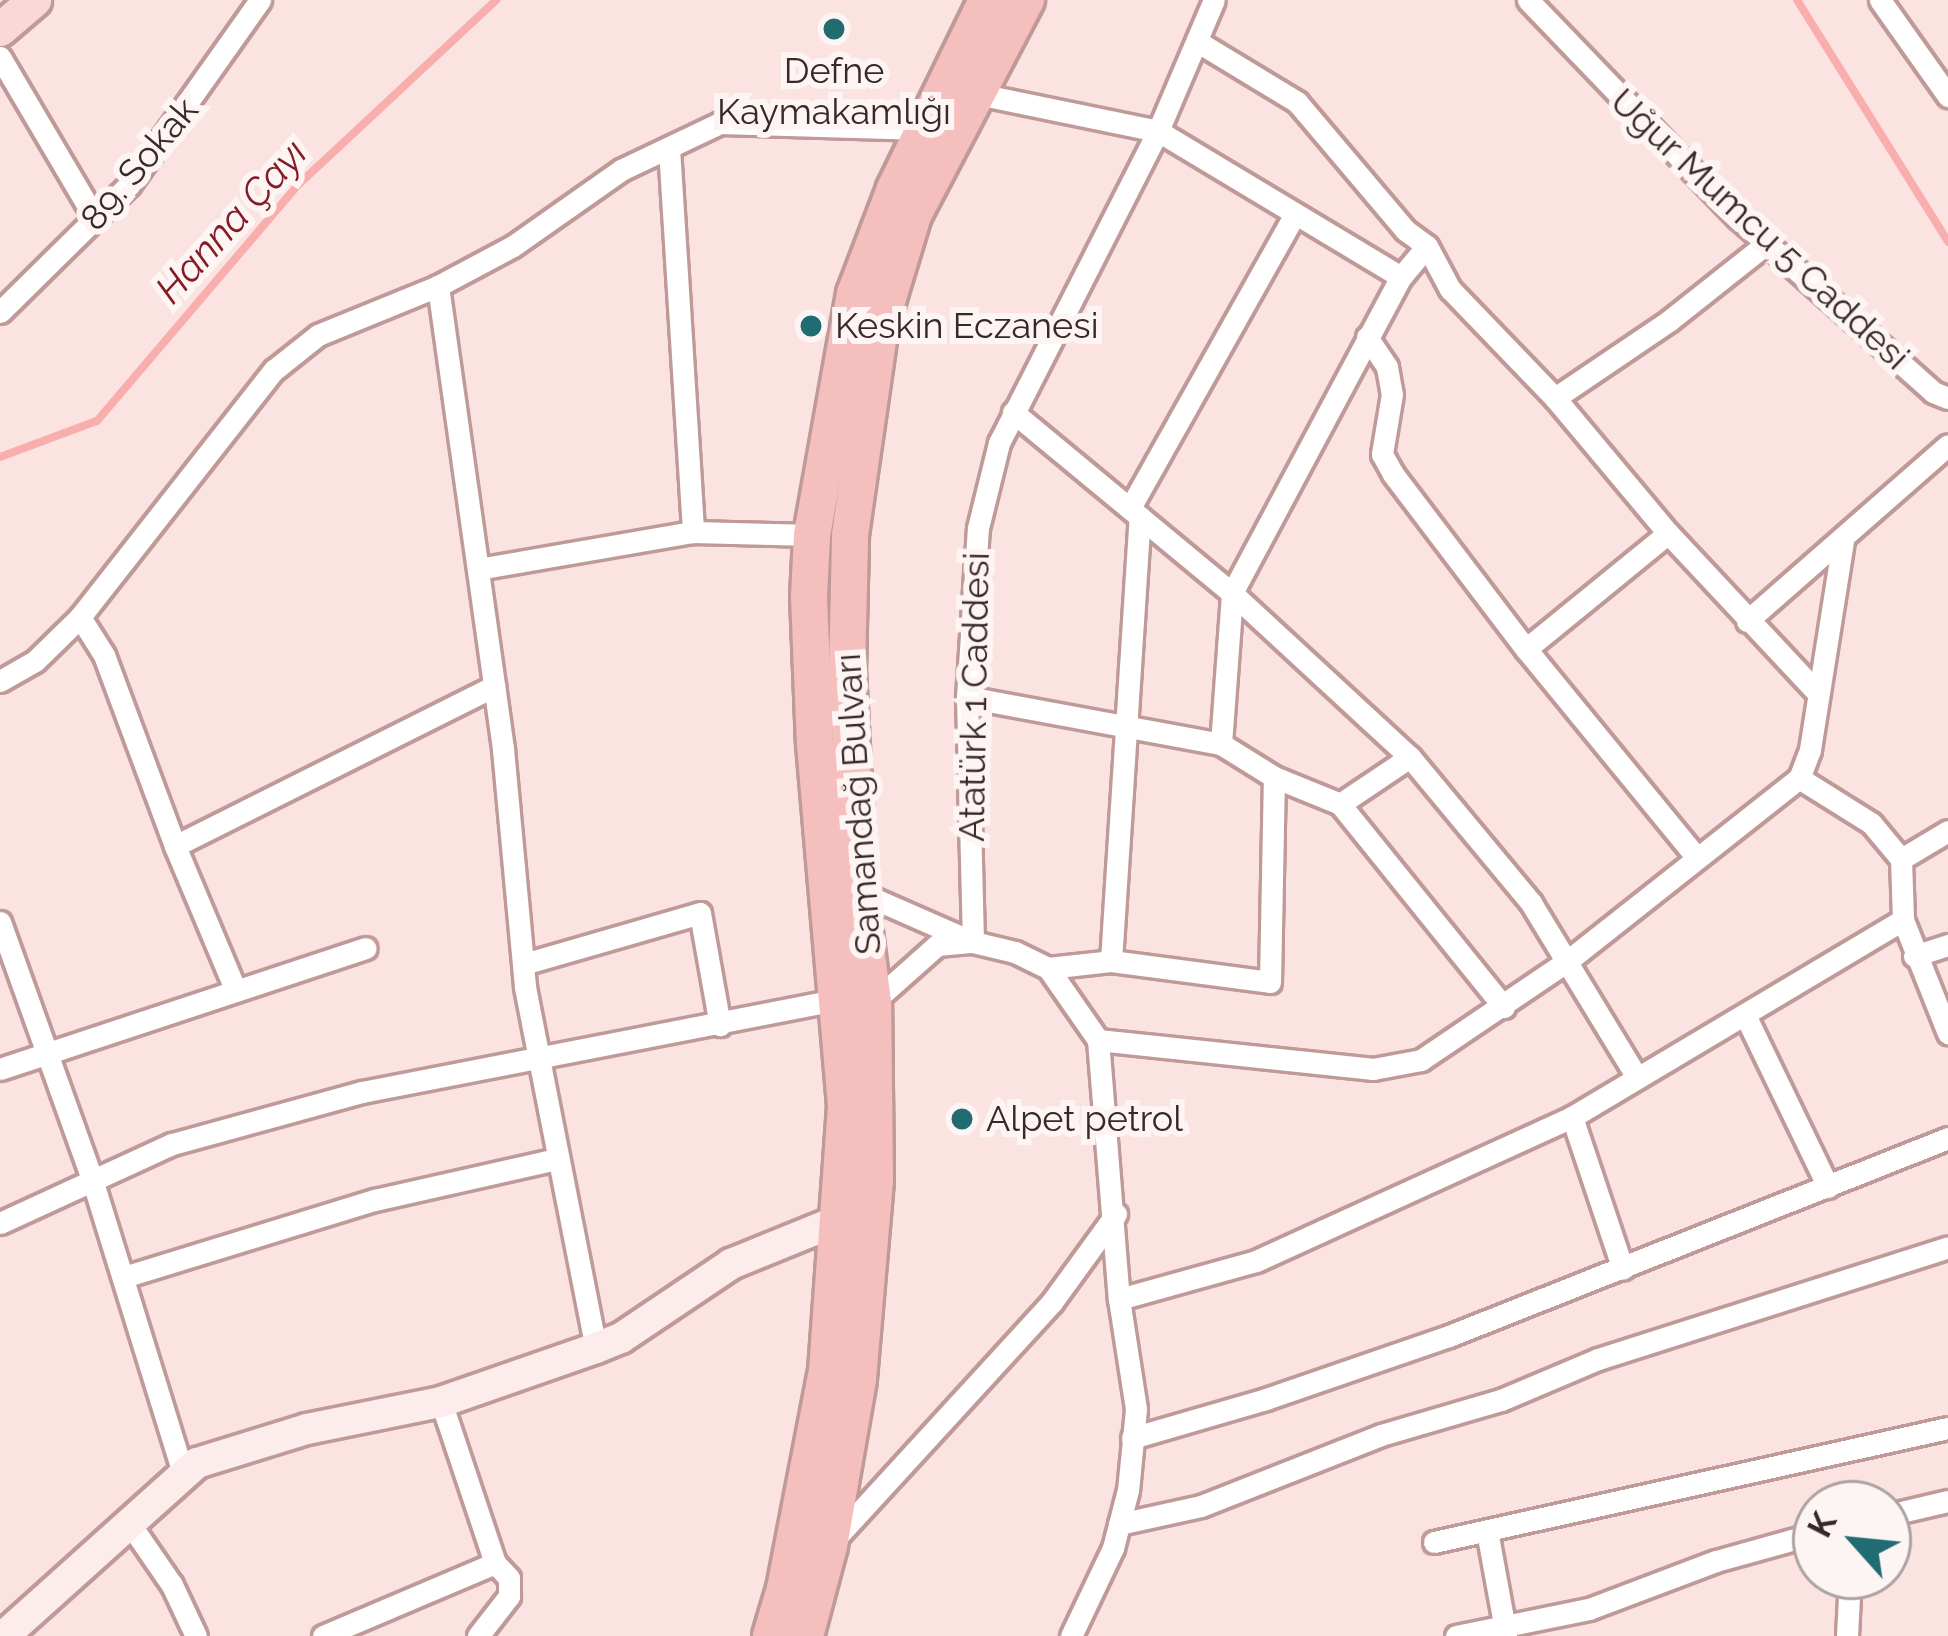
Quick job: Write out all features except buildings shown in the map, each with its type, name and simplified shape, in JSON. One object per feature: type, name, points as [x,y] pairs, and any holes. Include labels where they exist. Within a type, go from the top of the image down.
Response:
[{"type":"highway","name":"Samandağ Bulvarı","points":[[806,1636],[829,1546],[858,1379],[875,1181],[857,1000],[815,746],[812,535],[855,294],[922,130],[987,0]]},
{"type":"highway","name":"Samandağ Bulvarı","points":[[771,1636],[785,1589],[827,1371],[857,1000],[859,892],[847,672],[853,513],[881,321],[913,215],[973,93],[1026,0]]},
{"type":"main road","points":[[0,29],[34,0]]},
{"type":"street","points":[[229,0],[254,7]]},
{"type":"street","name":"Atatürk 1 Caddesi","points":[[973,942],[968,697],[979,528],[999,443],[1158,131],[1214,0]]},
{"type":"street","name":"Uğur Mumcu 5 Caddesi","points":[[1528,0],[1767,243],[1941,395]]},
{"type":"street","points":[[1880,0],[1948,96]]},
{"type":"street","name":"89. Sokak","points":[[0,312],[96,220],[160,148],[254,7]]},
{"type":"street","points":[[1198,42],[1297,102],[1406,230],[1426,246],[1450,289],[1556,398],[1668,532],[1816,691]]},
{"type":"street","points":[[0,57],[96,220]]},
{"type":"street","points":[[973,93],[1158,131],[1400,278]]},
{"type":"street","points":[[0,681],[35,661],[80,617],[274,370],[318,335],[437,286],[513,246],[622,170],[720,123],[922,130]]},
{"type":"street","points":[[669,148],[693,532]]},
{"type":"street","points":[[1111,962],[1130,726],[1135,512],[1295,214]]},
{"type":"street","points":[[1556,398],[1670,320],[1767,243]]},
{"type":"street","points":[[1221,744],[1232,593],[1367,337],[1400,278],[1426,246]]},
{"type":"street","points":[[437,286],[494,686],[538,1061],[596,1348]]},
{"type":"street","points":[[1367,337],[1387,368],[1392,394],[1382,454],[1526,650],[1697,858]]},
{"type":"street","points":[[1941,395],[1948,370]]},
{"type":"street","points":[[1013,412],[1232,593],[1410,757],[1570,959],[1635,1074]]},
{"type":"street","points":[[1747,621],[1948,446]]},
{"type":"street","points":[[478,569],[693,532],[812,535]]},
{"type":"street","points":[[1526,650],[1668,532]]},
{"type":"street","points":[[1098,1040],[1372,1069],[1421,1060],[1504,1006],[1799,778],[1810,750],[1844,541]]},
{"type":"street","points":[[80,617],[104,655],[175,846],[236,989]]},
{"type":"street","points":[[175,846],[494,686]]},
{"type":"street","points":[[968,697],[1221,744],[1274,777],[1340,804],[1504,1006]]},
{"type":"street","points":[[1340,804],[1410,757]]},
{"type":"street","points":[[1048,968],[1111,962],[1270,982],[1274,777]]},
{"type":"street","points":[[1799,778],[1870,823],[1901,859],[1903,920],[1948,1033]]},
{"type":"street","points":[[1901,859],[1948,830]]},
{"type":"street","points":[[859,892],[973,942],[1015,952],[1048,968],[1098,1040],[1119,1299],[1136,1409],[1119,1524],[1071,1636]]},
{"type":"street","points":[[526,964],[700,913],[720,1025]]},
{"type":"street","points":[[1119,1299],[1256,1261],[1572,1117],[1635,1074],[1745,1015],[1903,920]]},
{"type":"street","points":[[0,922],[92,1179],[184,1475]]},
{"type":"street","points":[[0,1223],[172,1144],[362,1092],[538,1061],[619,1039],[857,1000],[937,945],[973,942]]},
{"type":"street","points":[[1914,956],[1948,945]]},
{"type":"street","points":[[0,1069],[366,949]]},
{"type":"street","points":[[1745,1015],[1828,1187]]},
{"type":"street","points":[[1572,1117],[1623,1269]]},
{"type":"street","points":[[1132,1438],[1307,1385],[1623,1269],[1948,1138]]},
{"type":"street","points":[[124,1277],[375,1200],[557,1159]]},
{"type":"street","points":[[829,1546],[1052,1303],[1115,1214]]},
{"type":"street","points":[[4,1636],[197,1463],[307,1429],[441,1402],[596,1348],[621,1338],[731,1264],[837,1221]]},
{"type":"street","points":[[1119,1524],[1202,1507],[1381,1435],[1501,1400],[1598,1359],[1948,1247]]},
{"type":"street","points":[[441,1402],[495,1563],[508,1578],[509,1595],[478,1636]]},
{"type":"street","points":[[1434,1542],[1948,1428]]},
{"type":"street","points":[[1912,1509],[1948,1501]]},
{"type":"street","points":[[130,1524],[172,1585],[196,1636]]},
{"type":"street","points":[[1486,1532],[1505,1631]]},
{"type":"street","points":[[1456,1636],[1505,1631],[1589,1609],[1715,1561],[1792,1540]]},
{"type":"street","points":[[322,1636],[495,1563]]},
{"type":"street","points":[[1847,1636],[1849,1600]]},
{"type":"waterway","name":"Hanna Çayı","points":[[0,457],[97,421],[299,184],[496,0]]},
{"type":"waterway","name":"Hanna Çayı","points":[[1797,0],[1948,242]]},
{"type":"place","name":"Defne Kaymakamlığı","points":[[834,29]]},
{"type":"place","name":"Keskin Eczanesi","points":[[811,326]]},
{"type":"place","name":"Alpet petrol","points":[[962,1119]]}]
